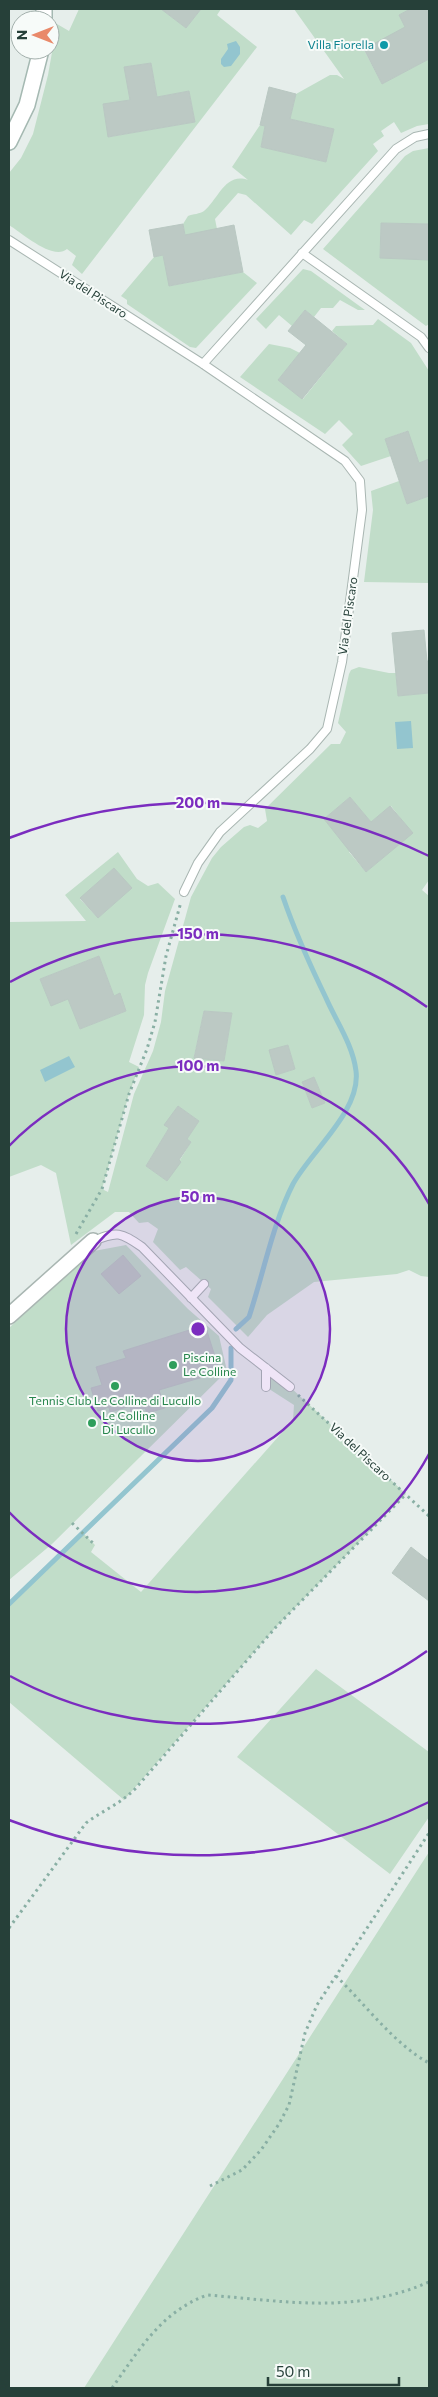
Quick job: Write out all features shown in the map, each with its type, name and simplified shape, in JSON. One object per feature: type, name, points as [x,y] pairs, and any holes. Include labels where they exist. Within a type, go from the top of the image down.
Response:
[{"type":"street","points":[[9,142],[27,105],[38,60]]},
{"type":"street","points":[[9,1316],[93,1241]]},
{"type":"lane","points":[[203,364],[396,149],[415,137],[429,134]]},
{"type":"lane","name":"Via del Piscaro","points":[[9,240],[203,364],[345,461],[360,482],[362,510],[342,662],[327,729],[321,738],[220,832],[198,863],[184,892]]},
{"type":"lane","points":[[302,253],[421,337],[429,348]]},
{"type":"lane","points":[[93,1241],[108,1235],[124,1234],[142,1248],[240,1348],[290,1387]]},
{"type":"lane","points":[[190,1298],[204,1284]]},
{"type":"lane","points":[[266,1368],[266,1387]]},
{"type":"path","points":[[80,1252],[76,1240],[77,1230],[102,1190],[128,1094],[147,1049],[166,956],[184,892]]},
{"type":"path","name":"Via del Piscaro","points":[[290,1387],[429,1516]]},
{"type":"path","points":[[9,1928],[86,1823],[124,1800],[135,1789],[276,1627],[406,1494]]},
{"type":"path","points":[[72,1522],[95,1545]]},
{"type":"path","points":[[210,2186],[242,2170],[261,2150],[279,2124],[289,2105],[305,2033],[326,1991],[429,1833]]},
{"type":"path","points":[[336,1976],[372,2012],[392,2036],[416,2056],[429,2063]]},
{"type":"path","points":[[112,2388],[151,2332],[195,2299],[208,2295],[333,2304],[360,2302],[406,2292],[429,2282]]},
{"type":"green space","points":[[79,9],[161,9],[186,28],[201,9],[221,9],[217,15],[257,47],[82,274],[72,265],[76,256],[67,249],[61,252],[46,249],[9,225],[9,173],[21,158],[33,134],[51,60],[60,60],[60,26],[69,31]],"holes":[[[151,63],[157,97],[189,91],[195,122],[109,137],[103,105],[130,100],[125,67]]]},
{"type":"green space","points":[[294,9],[410,9],[399,15],[413,41],[364,50],[382,84],[429,59],[429,124],[417,126],[401,133],[394,122],[381,131],[384,136],[373,144],[378,151],[312,224],[304,220],[291,235],[246,195],[238,193],[215,219],[217,229],[188,251],[183,224],[188,216],[204,211],[228,183],[233,180],[248,180],[232,167],[260,125],[265,126],[261,147],[326,162],[334,129],[290,119],[296,94],[330,75],[337,75],[344,79]]},
{"type":"green space","points":[[429,148],[429,224],[381,223],[380,257],[429,260],[429,324],[426,326],[323,249],[405,156],[413,151]]},
{"type":"green space","points":[[163,255],[170,286],[243,272],[257,283],[196,348],[190,347],[127,304],[127,300],[121,296],[154,257]]},
{"type":"green space","points":[[303,269],[311,271],[365,310],[358,310],[340,300],[333,308],[321,308],[314,317],[305,310],[292,326],[279,315],[266,329],[256,319]]},
{"type":"green space","points":[[378,319],[411,343],[429,371],[429,459],[419,463],[407,431],[385,439],[391,456],[361,466],[342,445],[353,434],[339,420],[325,434],[240,377],[269,344],[290,348],[300,353],[278,380],[303,399],[347,344],[332,331],[336,326],[373,325]]},
{"type":"green space","points":[[399,481],[407,504],[429,496],[429,583],[364,582],[373,510],[371,491]]},
{"type":"green space","points":[[359,667],[396,673],[398,696],[429,693],[429,880],[422,890],[429,896],[429,1277],[421,1276],[409,1270],[397,1274],[314,1282],[267,1315],[248,1337],[208,1297],[211,1289],[186,1267],[180,1270],[153,1242],[158,1229],[148,1222],[139,1223],[129,1212],[115,1212],[71,1245],[56,1173],[41,1165],[9,1177],[9,922],[86,921],[65,895],[118,852],[137,879],[148,886],[158,883],[175,899],[145,985],[144,1015],[129,1062],[139,1067],[129,1094],[102,1189],[108,1192],[134,1094],[153,1051],[161,1022],[165,991],[191,897],[212,858],[221,847],[244,827],[250,825],[258,828],[267,821],[265,809],[331,744],[340,744],[346,732],[338,723],[351,670]],"holes":[[[350,797],[371,822],[391,806],[412,833],[366,872],[349,852],[354,848],[342,841],[324,819]],[[114,868],[131,888],[98,918],[80,899]],[[99,956],[114,996],[120,994],[126,1011],[80,1029],[70,998],[51,1005],[40,979]],[[204,1011],[232,1013],[224,1061],[194,1057]],[[288,1045],[295,1069],[276,1075],[270,1051]],[[314,1077],[325,1103],[312,1108],[302,1083]],[[178,1106],[199,1121],[187,1139],[191,1142],[167,1181],[146,1166],[169,1128],[165,1125]]]},
{"type":"green space","name":"Le Colline Di Lucullo","points":[[126,1245],[188,1309],[219,1336],[227,1371],[52,1544],[9,1580],[9,1328],[94,1251]]},
{"type":"green space","points":[[266,1368],[290,1387],[406,1494],[276,1627],[124,1800],[9,1702],[9,1604],[82,1532],[95,1545],[91,1552],[141,1592],[293,1420],[294,1405],[266,1387]]},
{"type":"green space","points":[[316,1669],[429,1752],[429,1817],[390,1874],[237,1757]]},
{"type":"green space","points":[[429,1852],[429,2388],[84,2388]]},
{"type":"water","points":[[236,41],[240,47],[240,54],[231,66],[224,67],[221,64],[221,59],[228,49],[227,44]]},
{"type":"water","points":[[411,721],[413,748],[397,749],[395,722]]},
{"type":"water","points":[[69,1056],[75,1067],[45,1082],[40,1070]]},
{"type":"building","points":[[161,9],[201,9],[186,28]]},
{"type":"building","name":"Villa Fiorella","points":[[410,9],[429,9],[429,59],[382,84],[364,49],[405,27],[399,15]]},
{"type":"building","points":[[151,63],[157,97],[189,91],[195,122],[108,137],[103,104],[130,100],[124,67]]},
{"type":"building","points":[[269,87],[296,94],[290,119],[334,129],[326,162],[261,147],[265,126],[260,125]]},
{"type":"building","points":[[381,223],[429,224],[429,260],[380,258]]},
{"type":"building","points":[[183,224],[185,235],[234,225],[243,272],[169,286],[163,255],[154,257],[149,230]]},
{"type":"building","points":[[305,310],[347,344],[302,399],[278,380],[306,345],[288,331]]},
{"type":"building","points":[[408,431],[419,463],[429,459],[429,496],[407,504],[385,439]]},
{"type":"building","points":[[424,630],[427,661],[429,661],[429,693],[398,696],[392,633]]},
{"type":"building","points":[[350,797],[371,822],[390,806],[413,833],[366,872],[324,819]]},
{"type":"building","points":[[114,868],[132,888],[98,918],[80,898]]},
{"type":"building","points":[[99,956],[114,996],[120,993],[126,1011],[80,1029],[68,999],[51,1006],[40,979]]},
{"type":"building","points":[[204,1011],[232,1013],[224,1061],[194,1058]]},
{"type":"building","points":[[288,1045],[295,1069],[276,1075],[269,1050]]},
{"type":"building","points":[[314,1077],[325,1103],[312,1108],[302,1082]]},
{"type":"building","points":[[178,1106],[199,1121],[187,1139],[191,1142],[179,1160],[181,1162],[167,1181],[146,1166],[169,1128],[164,1125]]},
{"type":"building","points":[[123,1255],[141,1276],[119,1294],[101,1274]]},
{"type":"building","name":"Piscina Le Colline","points":[[205,1325],[220,1372],[159,1390],[165,1408],[147,1413],[145,1408],[131,1412],[130,1406],[110,1412],[109,1407],[98,1411],[91,1388],[102,1385],[96,1367],[126,1358],[123,1351]]},
{"type":"building","points":[[411,1547],[429,1561],[429,1601],[392,1573]]},
{"type":"waterway","points":[[236,1329],[249,1317],[274,1232],[293,1184],[343,1116],[351,1101],[355,1086],[356,1071],[354,1061],[344,1033],[309,961],[283,897]]},
{"type":"waterway","points":[[9,1604],[212,1408],[231,1380],[231,1348]]},
{"type":"place","name":"Villa Fiorella","points":[[384,45]]},
{"type":"place","name":"Piscina Le Colline","points":[[173,1365]]},
{"type":"place","name":"Tennis Club Le Colline di Lucullo","points":[[115,1386]]},
{"type":"place","name":"Le Colline Di Lucullo","points":[[92,1423]]}]
